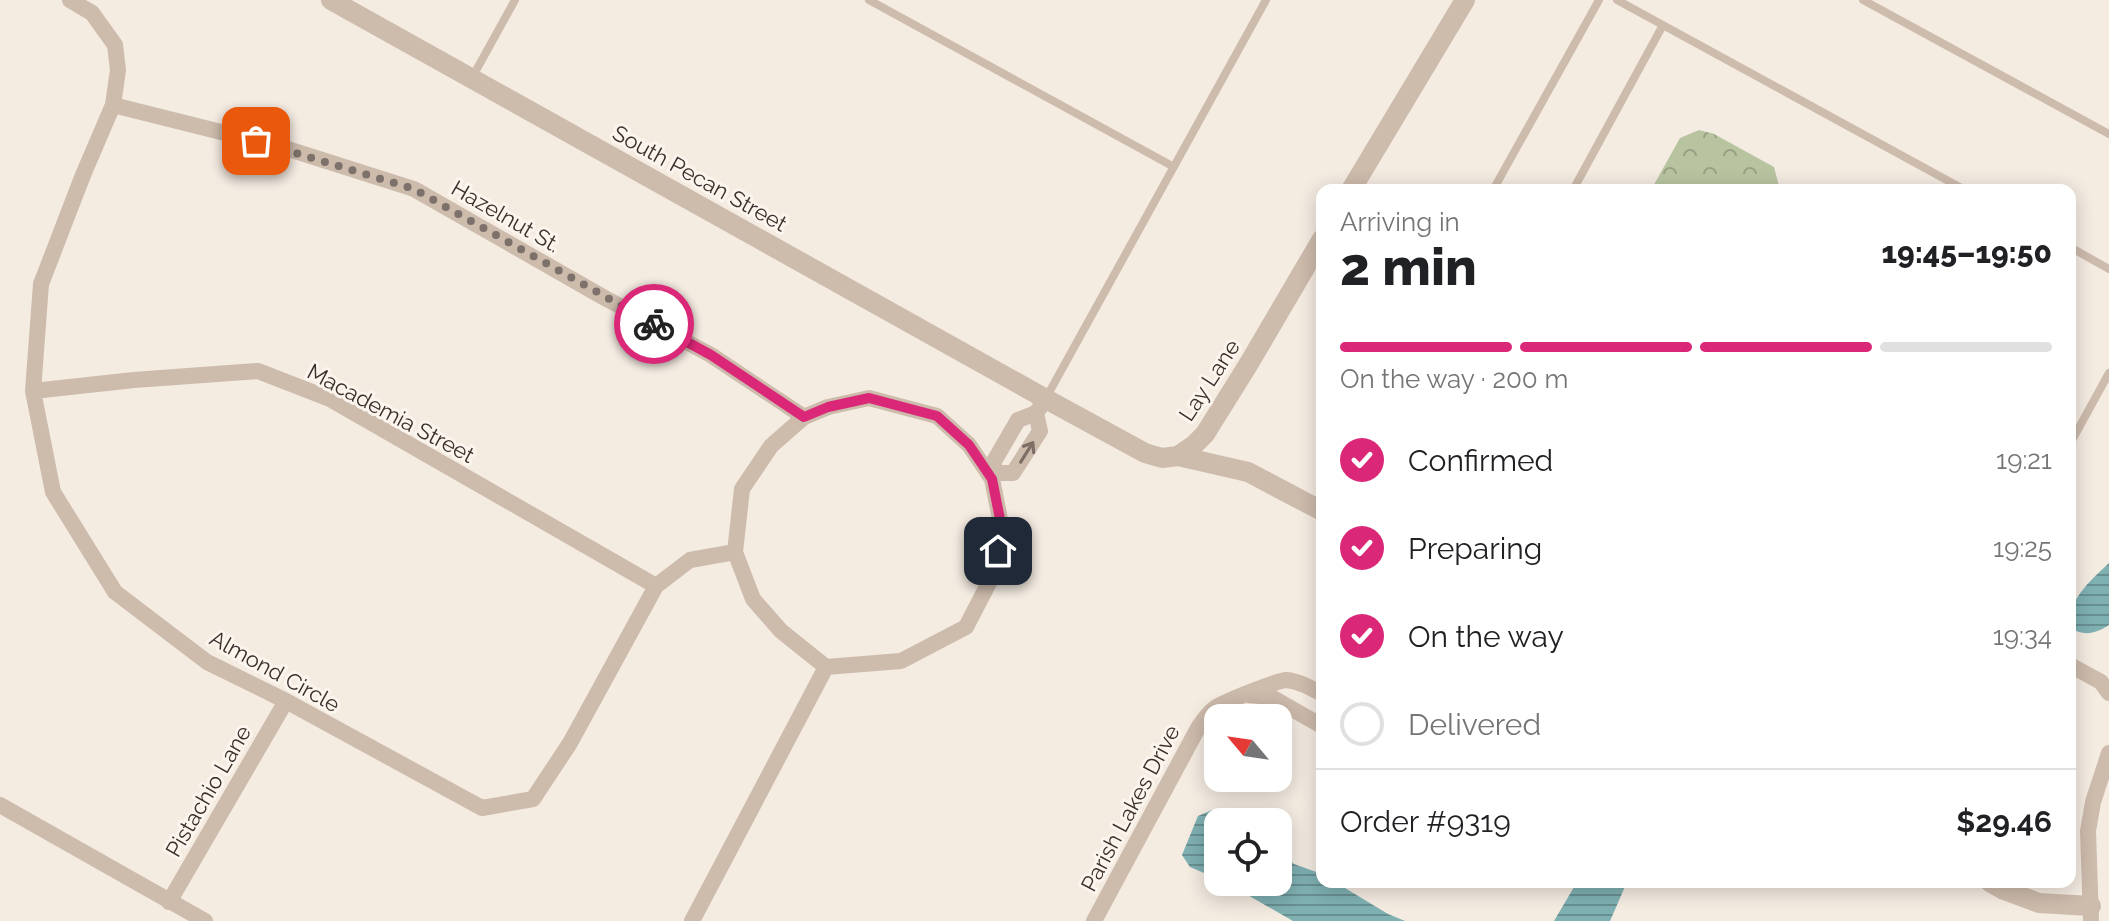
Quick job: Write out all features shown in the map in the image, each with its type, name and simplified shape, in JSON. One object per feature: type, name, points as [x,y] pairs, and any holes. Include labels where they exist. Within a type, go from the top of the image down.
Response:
[{"type":"street","name":"Almond Circle","points":[[70,0],[92,13],[115,45],[118,70],[113,105],[41,284],[33,391],[53,492],[115,592],[207,662],[286,701],[482,808],[533,799],[570,743],[656,586],[690,560],[735,552]]},
{"type":"street","name":"South Pecan Street","points":[[331,0],[1041,406]]},
{"type":"street","points":[[1355,184],[1465,0]]},
{"type":"street","name":"Hazelnut St.","points":[[113,105],[285,148],[414,189],[711,355],[804,417]]},
{"type":"street","name":"Lay Lane","points":[[1178,456],[1205,434],[1316,249]]},
{"type":"street","name":"Macademia Street","points":[[33,391],[258,371],[330,399],[656,586]]},
{"type":"street","points":[[994,476],[969,445],[937,416],[869,398],[828,407],[804,417],[771,446],[742,489],[735,552],[753,599],[781,631],[826,667],[901,661],[966,627],[994,573],[1002,529],[993,463],[1018,420],[1041,406]]},
{"type":"street","points":[[1041,406],[1145,453],[1162,458],[1178,456],[1248,472],[1316,508]]},
{"type":"street","points":[[994,476],[1013,473],[1040,431],[1041,406]]},
{"type":"street","points":[[692,921],[826,667]]},
{"type":"street","points":[[2076,668],[2101,682],[2109,693]]},
{"type":"street","name":"Parish Lakes Drive","points":[[1094,921],[1198,728],[1212,710],[1283,679],[1316,691]]},
{"type":"street","points":[[1247,695],[1271,697],[1316,723]]},
{"type":"street","name":"Pistachio Lane","points":[[169,902],[286,701]]},
{"type":"street","points":[[2000,888],[2039,903],[2091,913],[2088,831],[2093,802],[2109,753]]},
{"type":"street","points":[[0,805],[205,921]]},
{"type":"lane","points":[[472,78],[515,0]]},
{"type":"lane","points":[[869,0],[1174,167]]},
{"type":"lane","points":[[1041,406],[1266,0]]},
{"type":"lane","points":[[1496,184],[1599,0]]},
{"type":"lane","points":[[1617,0],[1954,184]]},
{"type":"lane","points":[[1863,0],[2109,134]]},
{"type":"lane","points":[[1576,184],[1663,25]]},
{"type":"lane","points":[[2076,250],[2109,269]]},
{"type":"lane","points":[[2076,433],[2109,373]]},
{"type":"green space","points":[[1699,130],[1714,134],[1774,167],[1778,184],[1654,184],[1680,138]]},
{"type":"water","points":[[2109,563],[2109,625],[2090,633],[2076,631],[2076,600],[2087,584]]},
{"type":"water","points":[[1204,813],[1204,873],[1190,867],[1182,855],[1198,816]]},
{"type":"water","points":[[1292,862],[1316,872],[1316,888],[1345,888],[1405,921],[1293,921],[1249,896],[1292,896]]},
{"type":"water","points":[[1573,888],[1624,888],[1610,921],[1554,921]]},
{"type":"way so far","points":[[256,141],[414,189],[654,324]]},
{"type":"route","points":[[654,324],[711,355],[804,417],[828,407],[869,398],[937,416],[969,445],[992,479],[1002,529],[998,551]]}]
